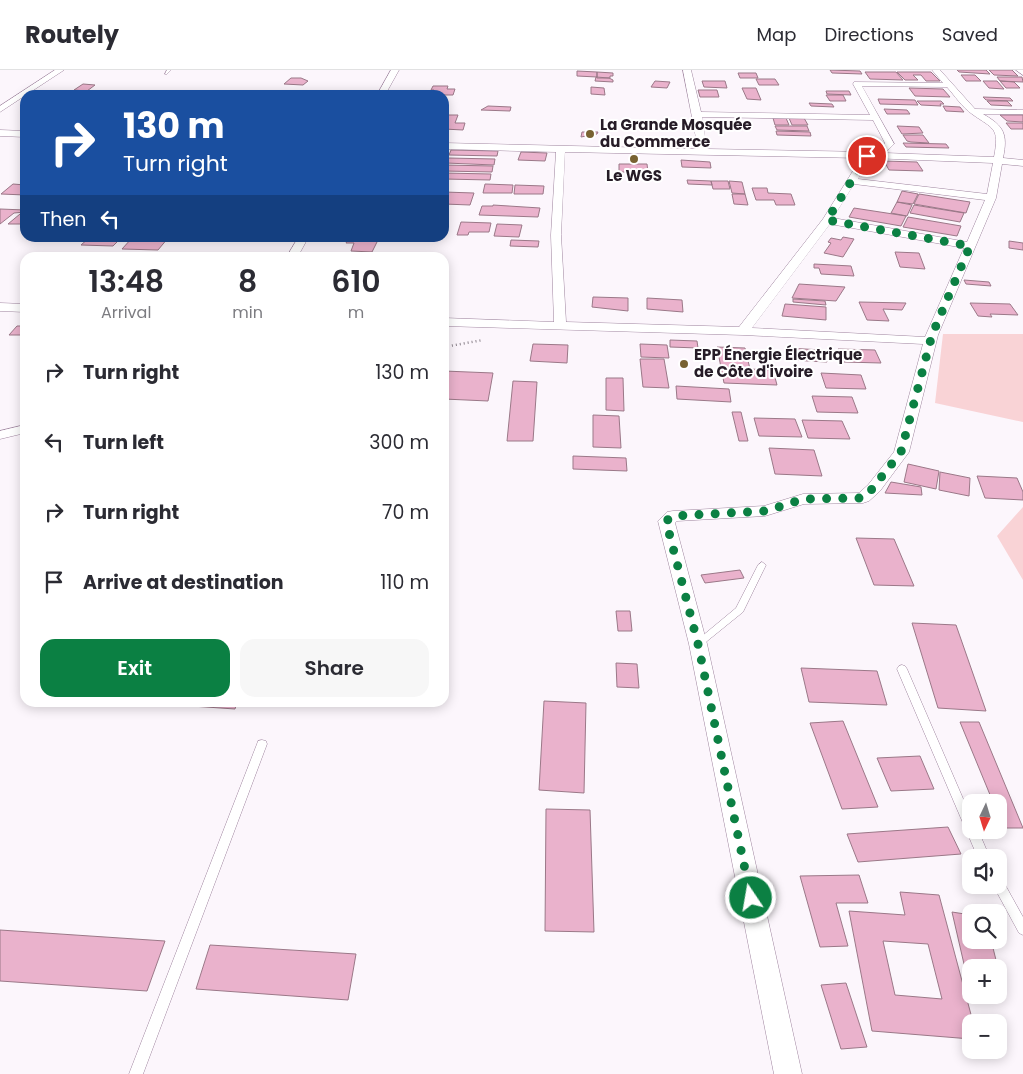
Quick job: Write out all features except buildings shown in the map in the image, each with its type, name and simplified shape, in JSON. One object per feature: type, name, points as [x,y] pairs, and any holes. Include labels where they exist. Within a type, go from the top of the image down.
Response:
[{"type":"street","points":[[30,90],[60,70]]},
{"type":"street","points":[[384,90],[394,70]]},
{"type":"street","points":[[687,70],[703,152]]},
{"type":"street","points":[[788,1074],[698,644],[666,521],[673,516],[766,511],[803,499],[863,498],[901,452],[930,341],[991,198],[999,160],[1000,140],[997,128],[993,123],[973,111],[936,70]]},
{"type":"street","points":[[1020,70],[1023,73]]},
{"type":"street","points":[[744,331],[827,220],[867,156],[882,151],[890,144],[857,84],[951,85]]},
{"type":"street","points":[[0,110],[20,97]]},
{"type":"street","points":[[973,111],[1023,112]]},
{"type":"street","points":[[697,114],[875,118]]},
{"type":"street","points":[[0,133],[20,134]]},
{"type":"street","points":[[449,146],[867,156],[999,160],[1023,163]]},
{"type":"street","points":[[560,325],[556,234],[561,150]]},
{"type":"street","points":[[852,181],[991,198]]},
{"type":"street","points":[[827,220],[970,246]]},
{"type":"street","points":[[0,307],[20,308]]},
{"type":"street","points":[[449,322],[744,331],[930,341]]},
{"type":"street","points":[[0,435],[20,430]]},
{"type":"lane","points":[[698,644],[740,610],[762,565]]},
{"type":"lane","points":[[902,669],[962,809]]},
{"type":"lane","points":[[136,1074],[262,744]]},
{"type":"lane","points":[[1004,894],[1023,929]]},
{"type":"shaded area","points":[[943,334],[1023,334],[1023,422],[935,403]]},
{"type":"shaded area","points":[[1023,507],[1023,580],[997,536]]},
{"type":"place","name":"La Grande Mosquée du Commerce","points":[[590,134]]},
{"type":"place","name":"Le WGS","points":[[634,159]]},
{"type":"place","name":"EPP Énergie Électrique de Côte d'ivoire","points":[[684,364]]},
{"type":"route","points":[[751,898],[698,644],[666,521],[673,516],[766,511],[803,499],[863,498],[874,488],[901,452],[932,335],[970,246],[827,220],[867,156]]}]
